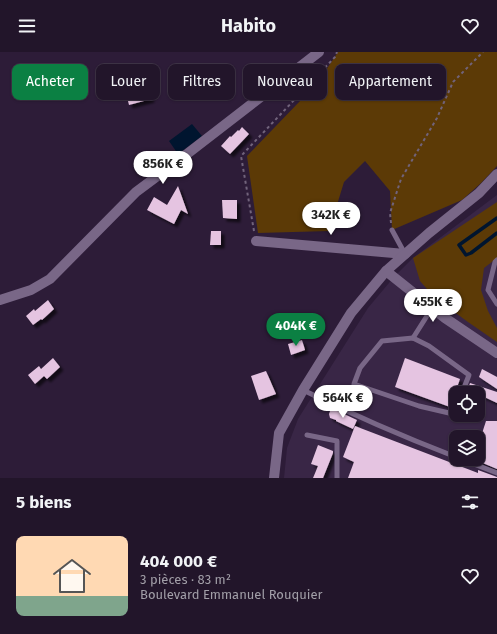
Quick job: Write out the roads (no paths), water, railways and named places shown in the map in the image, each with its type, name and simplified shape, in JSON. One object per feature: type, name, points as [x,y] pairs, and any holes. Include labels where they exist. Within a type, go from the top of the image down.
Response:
[{"type":"street","points":[[0,300],[31,290],[50,279],[136,192],[319,52]]},
{"type":"street","points":[[274,478],[279,433],[303,390],[352,313],[386,270],[429,233],[479,194],[497,174]]},
{"type":"street","points":[[256,241],[405,254]]},
{"type":"street","points":[[386,270],[445,318],[497,353]]},
{"type":"lane","points":[[392,230],[405,254]]},
{"type":"lane","points":[[497,260],[495,262],[488,290],[497,304]]},
{"type":"lane","points":[[413,338],[432,308]]},
{"type":"lane","points":[[449,413],[419,406],[354,384],[360,368],[382,341],[413,338],[429,346],[469,375],[465,386]]},
{"type":"lane","points":[[303,390],[398,434],[449,454]]},
{"type":"lane","points":[[307,435],[337,441],[337,478]]},
{"type":"lane","points":[[479,466],[497,473]]},
{"type":"water","points":[[192,124],[202,136],[178,154],[169,141]]},
{"type":"waterway","points":[[497,218],[459,245],[466,255],[471,253],[497,233]]}]
